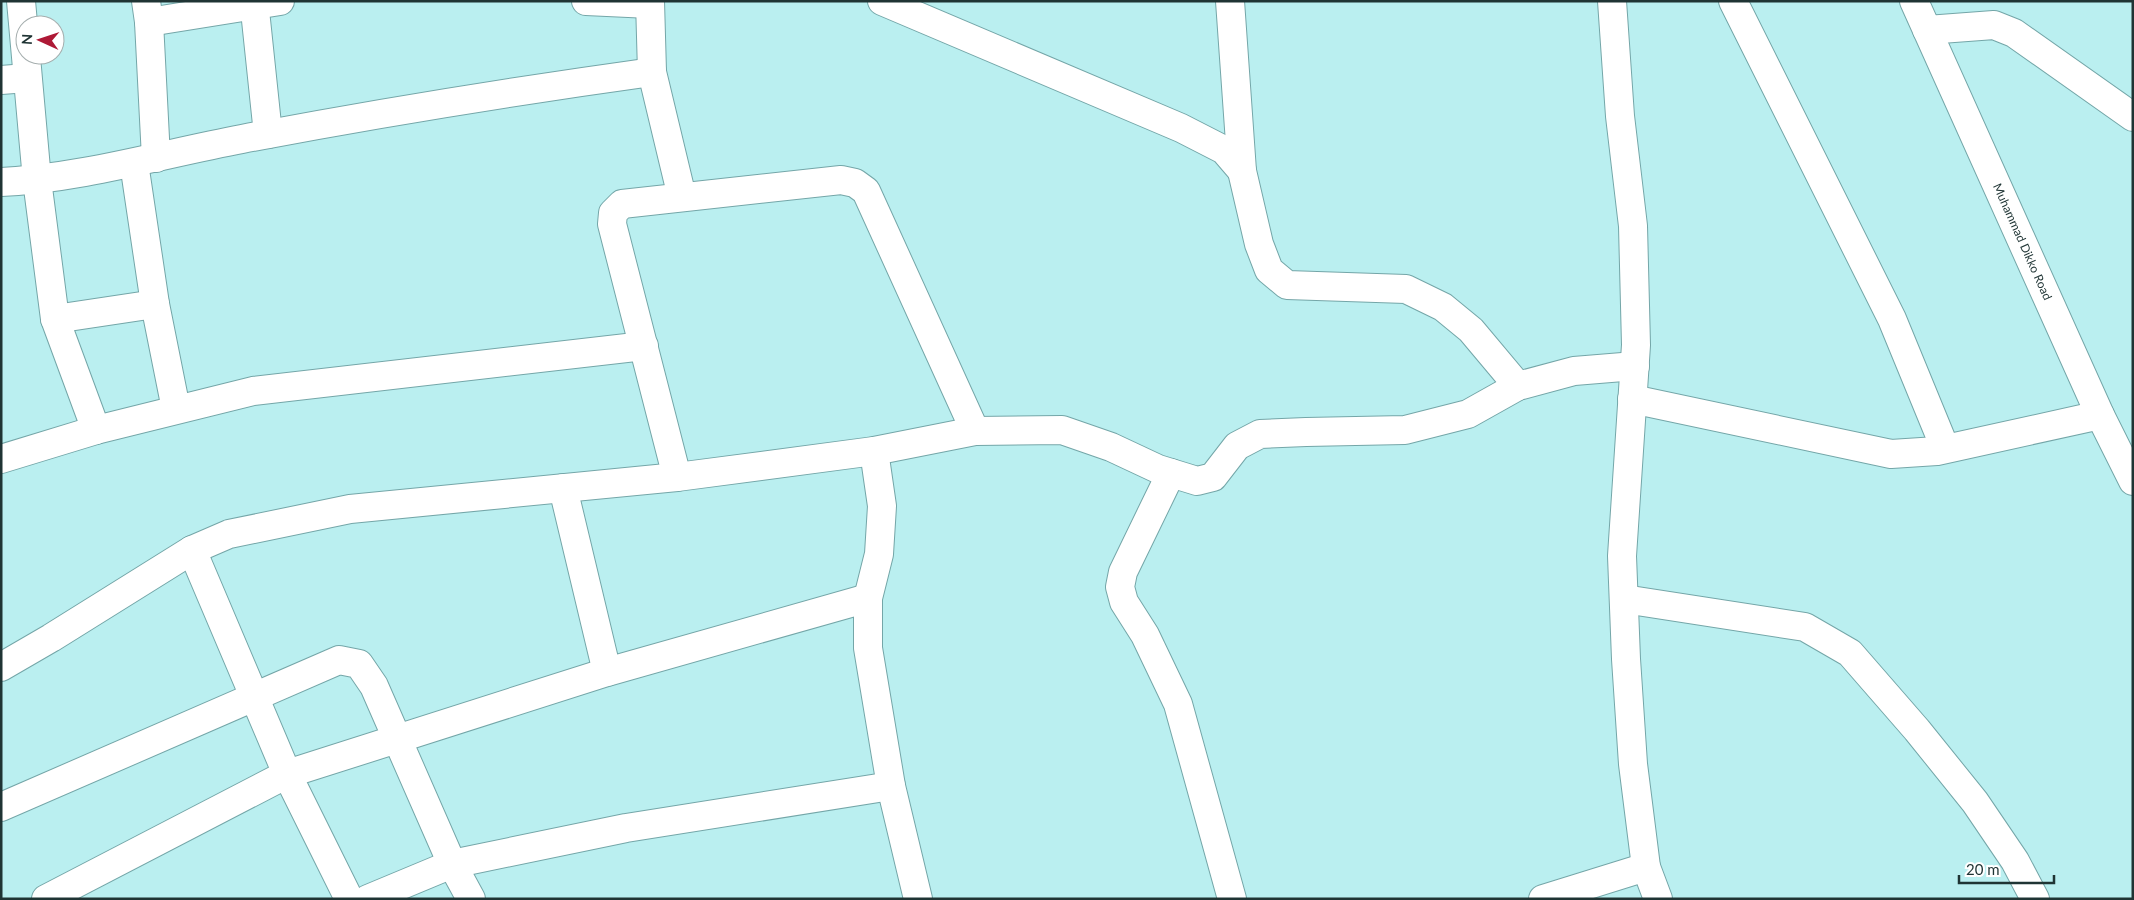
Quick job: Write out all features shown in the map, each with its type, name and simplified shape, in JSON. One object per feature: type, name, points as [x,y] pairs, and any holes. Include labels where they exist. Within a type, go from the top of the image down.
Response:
[{"type":"street","points":[[21,1],[14,79],[37,180],[55,319],[96,430]]},
{"type":"street","points":[[586,1],[650,3],[652,72],[682,197]]},
{"type":"street","points":[[882,1],[1181,128],[1224,150],[1242,171]]},
{"type":"street","points":[[1230,1],[1242,171],[1259,244],[1269,270],[1287,285],[1406,289],[1443,307],[1471,330],[1518,386]]},
{"type":"street","points":[[1612,1],[1620,116],[1633,226],[1636,345],[1622,556],[1624,599],[1633,764],[1646,867],[1658,899]]},
{"type":"street","points":[[1733,1],[1892,319],[1945,448]]},
{"type":"street","name":"Muhammad Dikko Road","points":[[1914,1],[2100,415],[2133,481]]},
{"type":"street","points":[[176,409],[155,304],[145,161],[148,12],[263,3],[268,134]]},
{"type":"street","points":[[1927,30],[1994,25],[2014,33],[2133,118]]},
{"type":"street","points":[[1,182],[37,180],[145,161],[268,134],[492,94],[652,72]]},
{"type":"street","points":[[677,477],[612,224],[613,212],[622,204],[841,180],[855,183],[866,190],[975,431]]},
{"type":"street","points":[[55,319],[155,304]]},
{"type":"street","points":[[1,459],[96,430],[253,391],[644,346]]},
{"type":"street","points":[[1,667],[192,550],[229,534],[350,509],[677,477],[874,451],[975,431],[1062,430],[1111,447],[1158,469],[1196,481],[1213,477],[1237,446],[1260,434],[1405,430],[1468,414],[1518,386],[1574,370],[1635,366]]},
{"type":"street","points":[[1632,399],[1891,454],[1945,448],[2100,415]]},
{"type":"street","points":[[874,451],[882,506],[879,554],[868,598],[868,648],[891,786],[918,899]]},
{"type":"street","points":[[1171,473],[1123,572],[1120,587],[1124,602],[1145,635],[1178,704],[1232,899]]},
{"type":"street","points":[[563,488],[607,672]]},
{"type":"street","points":[[192,550],[287,774],[349,899]]},
{"type":"street","points":[[46,899],[287,774],[607,672],[868,598]]},
{"type":"street","points":[[1624,599],[1805,627],[1850,653],[1917,730],[1975,802],[2015,861],[2035,899]]},
{"type":"street","points":[[1,807],[339,660],[359,664],[374,686],[452,864],[471,899]]},
{"type":"street","points":[[368,899],[452,864],[626,828],[891,786]]},
{"type":"street","points":[[1543,899],[1646,867]]}]
